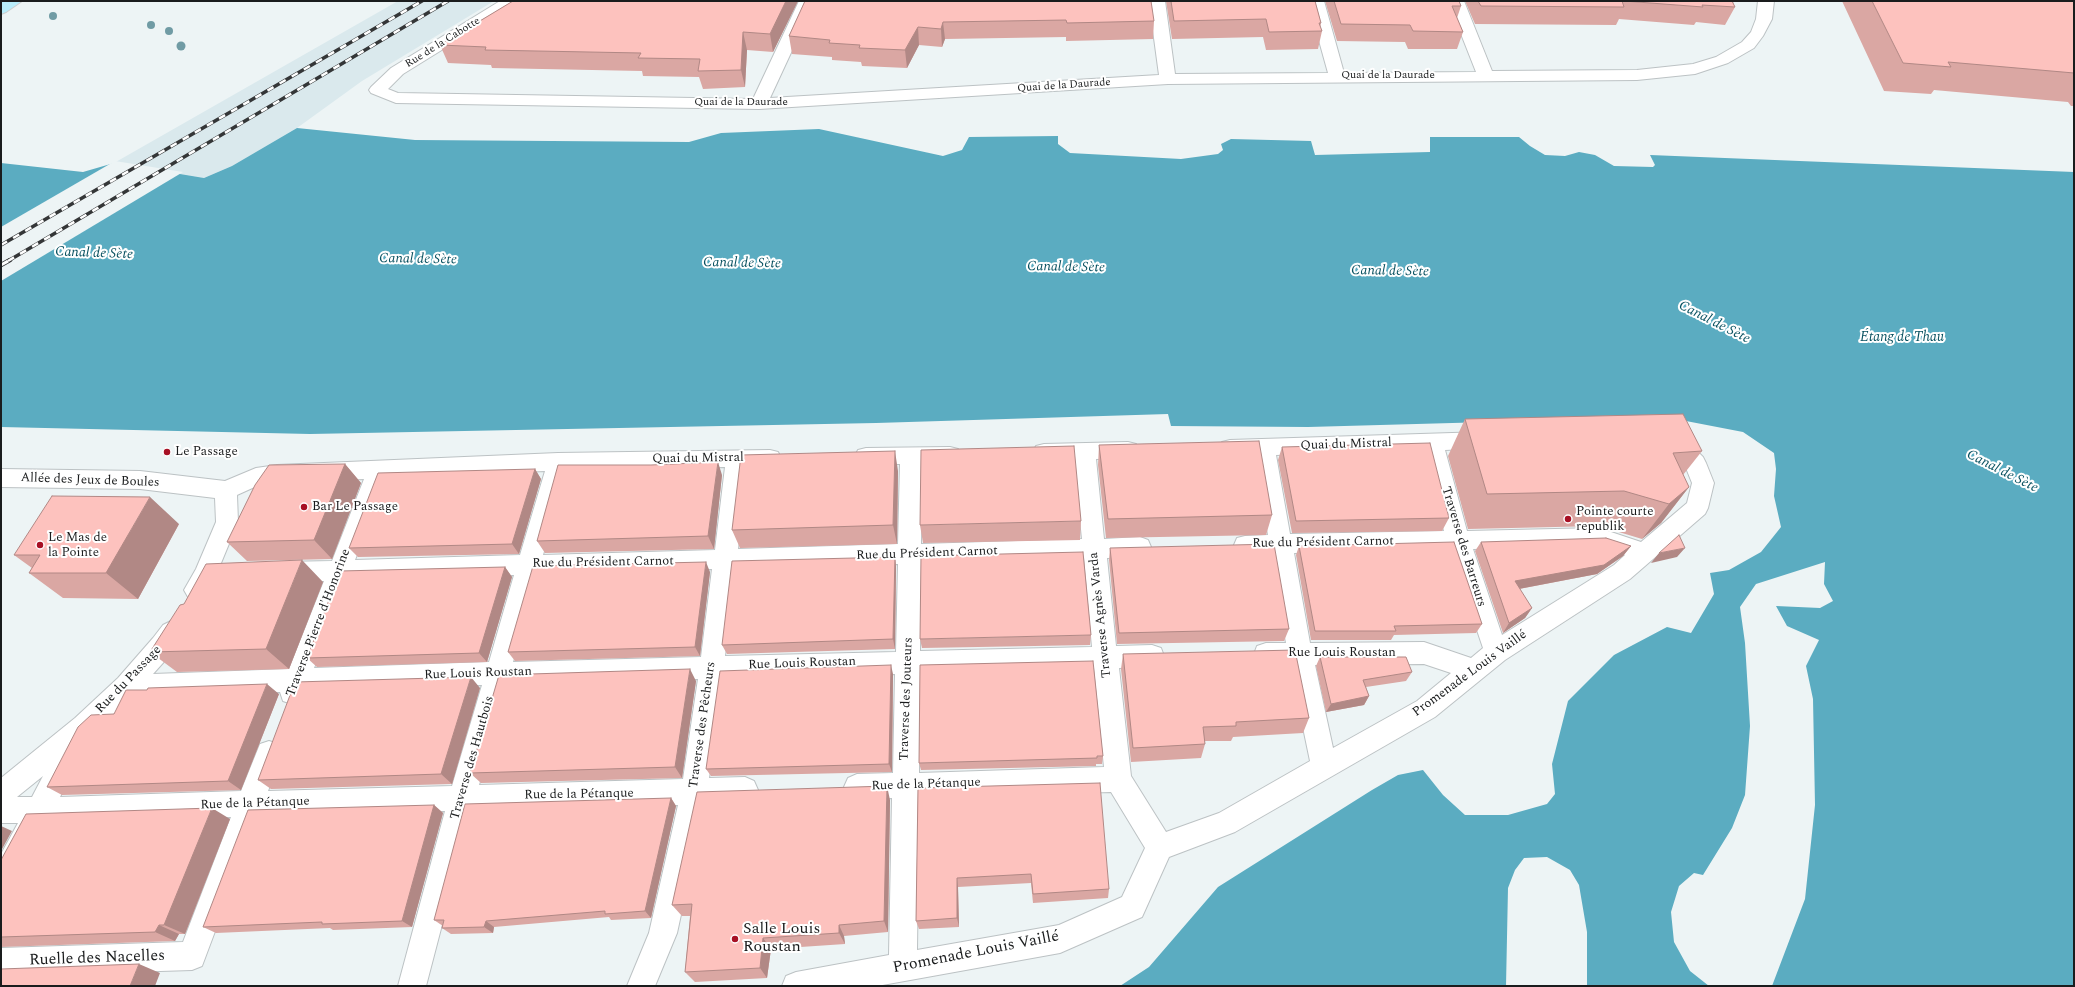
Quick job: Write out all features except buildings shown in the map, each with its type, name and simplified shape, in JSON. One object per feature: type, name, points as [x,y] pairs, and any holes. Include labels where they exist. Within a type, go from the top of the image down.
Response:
[{"type":"main road","points":[[1,9],[14,1]]},
{"type":"street","name":"Rue de la Cabotte","points":[[376,90],[397,71],[512,1]]},
{"type":"street","points":[[759,104],[807,1]]},
{"type":"street","points":[[1157,1],[1168,79]]},
{"type":"street","points":[[1316,1],[1337,76]]},
{"type":"street","points":[[1456,1],[1485,75]]},
{"type":"street","name":"Quai de la Daurade","points":[[376,90],[396,98],[759,104],[1168,79],[1337,76],[1637,75],[1695,70],[1722,60],[1748,45],[1758,33],[1764,19],[1766,1]]},
{"type":"street","name":"Promenade Louis Vaillé","points":[[796,986],[1060,939],[1132,907],[1160,847],[1226,823],[1426,709],[1496,652],[1622,572],[1697,508],[1702,483],[1695,462],[1677,444],[1653,436]]},
{"type":"street","name":"Quai du Mistral","points":[[1209,448],[1264,448],[1503,440]]},
{"type":"street","name":"Traverse des Barreurs","points":[[1432,442],[1458,540],[1496,652]]},
{"type":"street","points":[[1264,448],[1300,653],[1324,768]]},
{"type":"street","points":[[1021,452],[1146,449]]},
{"type":"street","name":"Traverse Agnès Varda","points":[[1084,450],[1118,779]]},
{"type":"street","points":[[848,457],[966,454]]},
{"type":"street","name":"Traverse des Jouteurs","points":[[903,967],[911,456]]},
{"type":"street","name":"Quai du Mistral","points":[[226,490],[256,477],[277,474],[558,462],[792,458]]},
{"type":"street","name":"Traverse des Pêcheurs","points":[[641,986],[664,933],[694,792],[712,667],[737,459]]},
{"type":"street","name":"Traverse des Hautbois","points":[[412,986],[462,798],[558,462]]},
{"type":"street","name":"Traverse Pierre d'Honorine","points":[[192,956],[379,469]]},
{"type":"street","name":"Allée des Jeux de Boules","points":[[1,478],[140,480],[226,490]]},
{"type":"street","name":"Rue du Passage","points":[[1,794],[84,726],[127,686],[162,646],[206,574],[227,522],[226,490]]},
{"type":"street","name":"Rue du Président Carnot","points":[[1226,545],[1600,536],[1645,552]]},
{"type":"street","name":"Rue du Président Carnot","points":[[261,572],[1164,547]]},
{"type":"street","points":[[206,574],[230,573]]},
{"type":"street","name":"Rue Louis Roustan","points":[[1246,654],[1424,653],[1474,670]]},
{"type":"street","name":"Rue Louis Roustan","points":[[127,686],[498,673],[1176,655]]},
{"type":"street","points":[[1,882],[84,726]]},
{"type":"street","points":[[1118,779],[1160,847]]},
{"type":"street","name":"Rue de la Pétanque","points":[[834,788],[1118,779]]},
{"type":"street","name":"Rue de la Pétanque","points":[[1,810],[772,790]]},
{"type":"street","name":"Ruelle des Nacelles","points":[[1,962],[192,956]]},
{"type":"shaded area","points":[[398,1],[494,1],[362,81],[297,128],[232,166],[204,178],[114,163]]},
{"type":"water","points":[[297,128],[415,140],[689,142],[721,133],[819,129],[943,156],[962,150],[969,137],[1058,136],[1058,144],[1070,153],[1181,159],[1218,154],[1223,150],[1221,144],[1231,139],[1311,141],[1315,155],[1430,152],[1430,137],[1519,137],[1545,155],[1565,156],[1579,152],[1595,155],[1614,166],[1653,167],[1655,165],[1650,155],[2074,172],[2074,986],[1772,986],[1805,899],[1815,805],[1813,699],[1806,666],[1819,640],[1787,626],[1776,606],[1820,608],[1833,601],[1824,584],[1825,562],[1756,584],[1740,607],[1745,643],[1750,726],[1745,795],[1732,828],[1703,875],[1694,873],[1679,886],[1671,912],[1674,942],[1690,971],[1709,986],[1587,986],[1587,932],[1579,885],[1570,870],[1547,857],[1524,858],[1515,870],[1508,888],[1506,986],[1120,986],[1149,967],[1218,887],[1398,775],[1423,770],[1443,795],[1465,815],[1508,815],[1547,804],[1555,794],[1552,764],[1568,701],[1614,655],[1667,627],[1691,633],[1714,594],[1710,573],[1729,570],[1761,552],[1781,527],[1774,496],[1776,469],[1774,453],[1743,432],[1686,421],[1633,418],[1308,427],[1171,426],[1168,414],[876,423],[310,434],[1,427],[1,163],[83,172],[114,163],[204,178],[232,166]]},
{"type":"pier","points":[[115,161],[183,172],[1,281],[1,227]]},
{"type":"railway","points":[[1,245],[422,1]]},
{"type":"railway","points":[[8,261],[448,1]]},
{"type":"railway","points":[[1,265],[10,260]]},
{"type":"place","name":"Le Passage","points":[[167,452]]},
{"type":"place","name":"Bar Le Passage","points":[[304,507]]},
{"type":"place","name":"Pointe courte republik","points":[[1568,519]]},
{"type":"place","name":"Le Mas de la Pointe","points":[[40,545]]},
{"type":"place","name":"Salle Louis Roustan","points":[[735,939]]},
{"type":"water label","name":"Canal de Sète","points":[[94,254]]},
{"type":"water label","name":"Canal de Sète","points":[[418,260]]},
{"type":"water label","name":"Canal de Sète","points":[[742,264]]},
{"type":"water label","name":"Canal de Sète","points":[[1066,268]]},
{"type":"water label","name":"Canal de Sète","points":[[1390,272]]},
{"type":"water label","name":"Canal de Sète","points":[[1714,323]]},
{"type":"water label","name":"Étang de Thau","points":[[1902,338]]},
{"type":"water label","name":"Canal de Sète","points":[[2002,472]]}]
